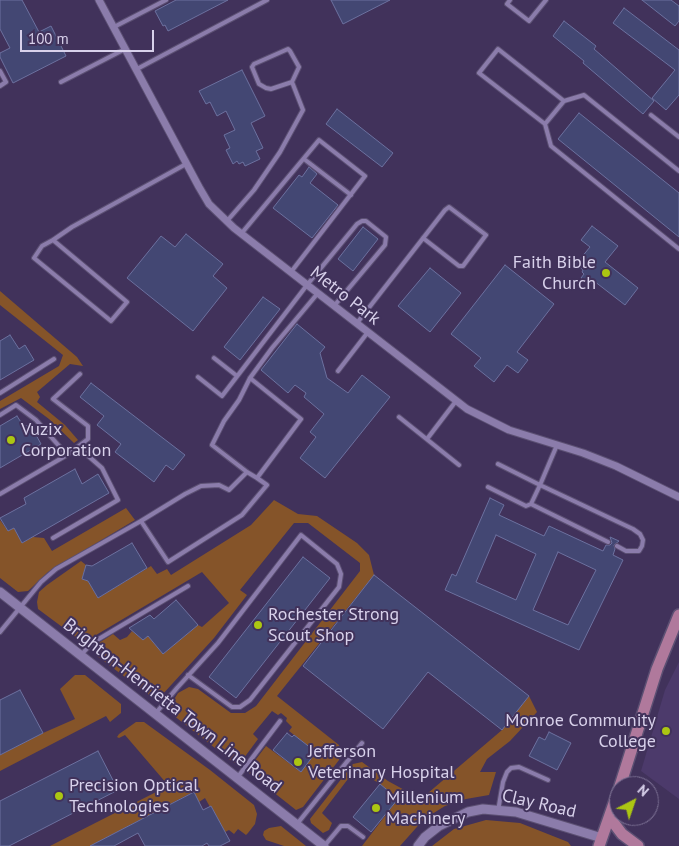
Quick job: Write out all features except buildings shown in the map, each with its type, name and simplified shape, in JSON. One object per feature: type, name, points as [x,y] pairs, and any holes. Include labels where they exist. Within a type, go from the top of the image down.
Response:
[{"type":"main road","points":[[624,776],[657,669],[679,615]]},
{"type":"main road","points":[[601,842],[609,821]]},
{"type":"main road","points":[[616,826],[622,834],[638,846]]},
{"type":"street","name":"Metro Park","points":[[99,0],[209,204],[241,234],[467,409],[509,430],[583,453],[616,466],[679,497]]},
{"type":"street","name":"Brighton-Henrietta Town Line Road","points":[[0,592],[324,846]]},
{"type":"street","name":"Clay Road","points":[[418,846],[438,826],[468,812],[483,809],[516,812],[601,842]]},
{"type":"lane","points":[[114,27],[166,0]]},
{"type":"lane","points":[[136,70],[267,0]]},
{"type":"lane","points":[[510,0],[507,4],[529,21],[546,0]]},
{"type":"lane","points":[[61,82],[125,49]]},
{"type":"lane","points":[[227,221],[254,190],[280,152],[303,110],[292,82],[299,67],[288,49],[254,64],[252,67],[260,84],[266,88],[271,89],[292,82]]},
{"type":"lane","points":[[564,101],[498,49],[479,73],[545,124],[551,146],[679,249]]},
{"type":"lane","points":[[0,71],[6,82],[0,86]]},
{"type":"lane","points":[[545,124],[564,101],[584,95],[679,171]]},
{"type":"lane","points":[[651,116],[678,134]]},
{"type":"lane","points":[[241,234],[319,140],[366,176],[291,272]]},
{"type":"lane","points":[[304,159],[351,195]]},
{"type":"lane","points":[[53,240],[127,302],[111,321],[34,258],[42,246],[72,227],[186,164]]},
{"type":"lane","points":[[357,324],[423,238],[449,207],[486,235],[463,266],[458,266],[423,238]]},
{"type":"lane","points":[[198,377],[222,396],[307,285],[357,224],[366,221],[387,241],[334,306]]},
{"type":"lane","points":[[141,522],[168,562],[242,515],[267,485],[212,445],[250,378],[272,348],[318,293]]},
{"type":"lane","points":[[338,372],[368,332]]},
{"type":"lane","points":[[214,358],[237,376]]},
{"type":"lane","points":[[0,392],[54,359]]},
{"type":"lane","points":[[0,494],[67,455],[88,439],[88,426],[53,399],[80,374]]},
{"type":"lane","points":[[250,378],[301,419],[257,478]]},
{"type":"lane","points":[[427,439],[456,401]]},
{"type":"lane","points":[[0,415],[16,405],[36,420],[67,455]]},
{"type":"lane","points":[[399,417],[459,465]]},
{"type":"lane","points":[[530,504],[557,445]]},
{"type":"lane","points":[[53,538],[118,500],[102,468],[78,446]]},
{"type":"lane","points":[[498,464],[633,530],[640,534],[643,540],[639,551],[626,551],[617,546]]},
{"type":"lane","points":[[0,632],[41,582],[56,570],[141,522],[185,494],[201,486],[219,485],[229,490],[247,472]]},
{"type":"lane","points":[[488,487],[526,506],[530,504],[608,542]]},
{"type":"lane","points":[[155,714],[188,675],[218,643],[301,535],[337,564],[341,574],[339,587],[250,700],[240,707],[232,706],[188,675]]},
{"type":"lane","points":[[81,655],[92,643],[188,586]]},
{"type":"lane","points":[[236,778],[280,721]]},
{"type":"lane","points":[[297,824],[362,743]]},
{"type":"lane","points":[[498,811],[503,782],[507,772],[512,768],[520,767],[548,780]]},
{"type":"lane","points":[[324,846],[341,826],[348,826],[363,837]]},
{"type":"shaded area","points":[[0,291],[77,357],[83,366],[70,364],[37,392],[40,397],[37,402],[65,425],[78,440],[74,443],[49,419],[21,398],[0,409],[0,401],[59,366],[63,355],[0,305]]},
{"type":"shaded area","points":[[274,500],[298,514],[317,516],[357,543],[369,555],[374,575],[277,696],[339,745],[341,752],[339,760],[303,807],[296,810],[249,773],[250,767],[266,746],[301,772],[316,752],[289,731],[292,727],[286,721],[287,718],[281,713],[278,715],[272,711],[253,734],[258,739],[241,762],[234,763],[173,715],[170,706],[178,693],[189,687],[198,689],[231,713],[245,713],[256,706],[360,571],[360,563],[308,523],[294,523],[240,590],[247,595],[214,638],[162,695],[153,698],[97,656],[95,649],[97,644],[113,634],[120,640],[127,637],[132,631],[143,640],[148,636],[163,654],[198,625],[202,627],[229,603],[202,572],[91,638],[81,641],[38,609],[37,602],[39,592],[81,561],[86,565],[82,579],[88,581],[98,598],[151,566],[157,574],[167,569],[171,575],[251,525]]},
{"type":"shaded area","points":[[126,508],[135,520],[48,572],[28,591],[18,592],[0,578],[0,520],[8,531],[14,528],[22,543],[33,537],[44,538],[52,551]]},
{"type":"shaded area","name":"Monroe Community College","points":[[679,662],[679,799],[659,784],[659,776],[648,776],[641,771],[665,690]]},
{"type":"shaded area","points":[[75,675],[85,675],[121,704],[121,713],[110,722],[106,716],[0,771],[0,755],[75,719],[60,689]]},
{"type":"shaded area","points":[[529,696],[537,712],[510,741],[487,759],[480,772],[496,772],[489,795],[466,799],[445,806],[424,819],[400,846],[362,846],[398,799],[380,784],[361,772],[351,775],[322,813],[332,823],[329,830],[323,833],[311,823],[310,819],[353,764],[362,762],[388,781],[421,799],[502,730]]},
{"type":"shaded area","points":[[136,722],[144,722],[254,805],[257,814],[255,824],[246,835],[238,829],[234,834],[229,830],[225,832],[205,798],[199,802],[193,792],[90,846],[50,846],[164,788],[167,784],[125,735],[117,737]]},
{"type":"shaded area","points":[[486,820],[520,823],[568,842],[571,846],[432,846],[454,829]]},
{"type":"shaded area","points":[[281,826],[306,846],[284,846],[266,840],[263,835],[264,831]]},
{"type":"place","name":"Faith Bible Church","points":[[606,273]]},
{"type":"place","name":"Vuzix Corporation","points":[[11,440]]},
{"type":"place","name":"Rochester Strong Scout Shop","points":[[258,625]]},
{"type":"place","name":"Monroe Community College","points":[[666,731]]},
{"type":"place","name":"Jefferson Veterinary Hospital","points":[[298,762]]},
{"type":"place","name":"Precision Optical Technologies","points":[[59,796]]},
{"type":"place","name":"Millenium Machinery","points":[[376,808]]}]
